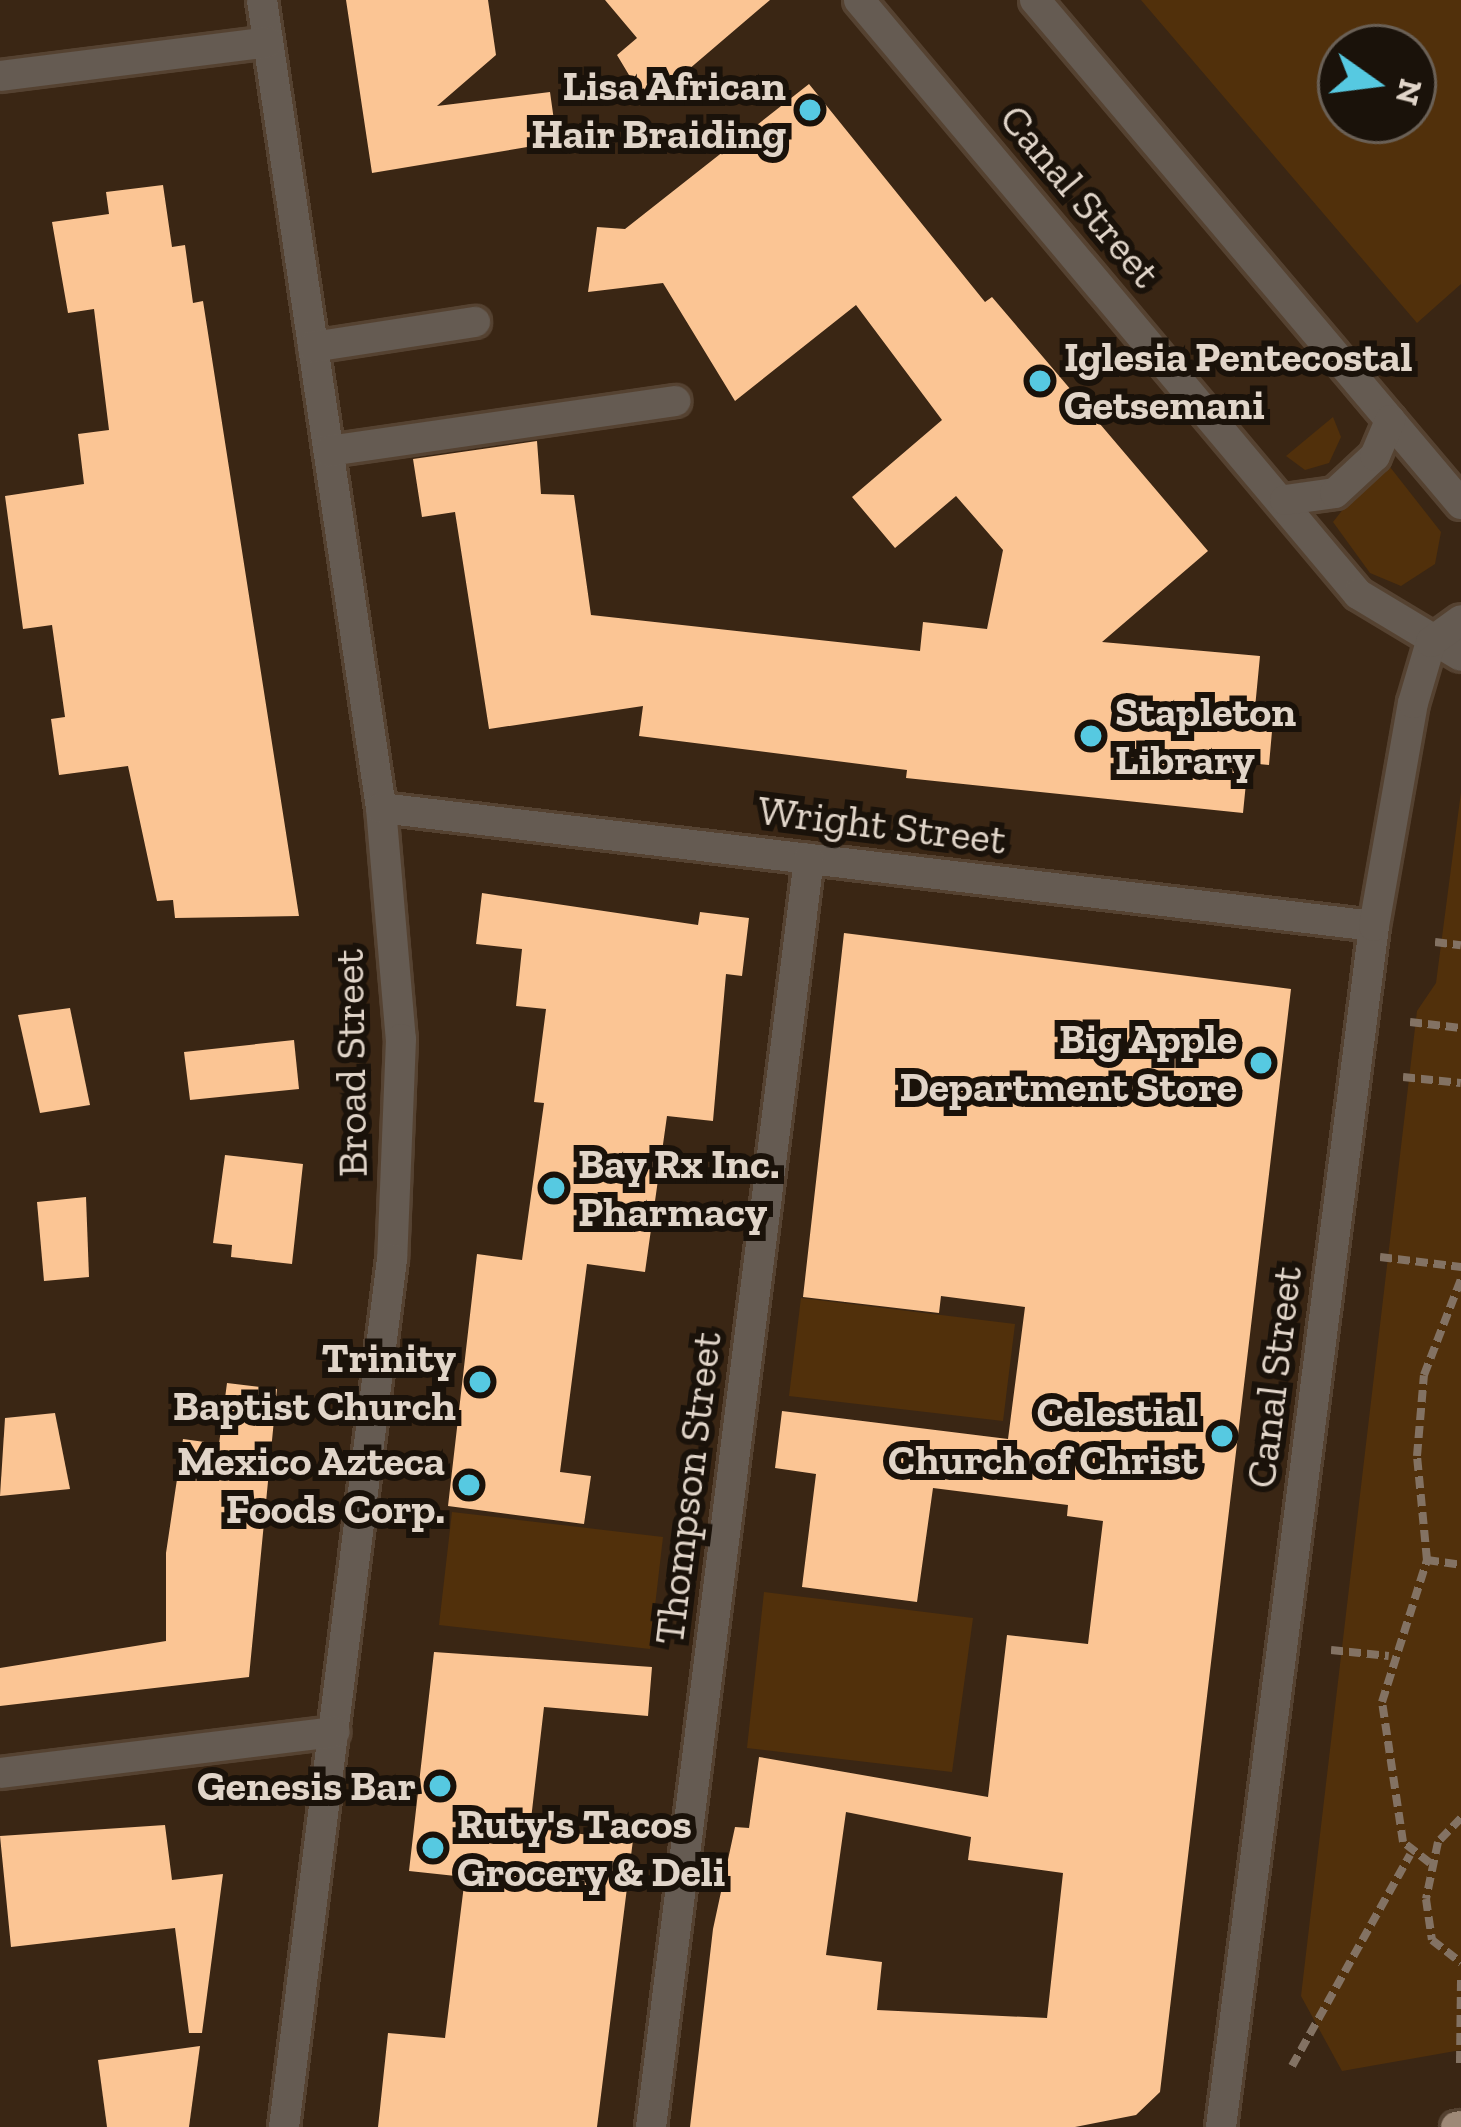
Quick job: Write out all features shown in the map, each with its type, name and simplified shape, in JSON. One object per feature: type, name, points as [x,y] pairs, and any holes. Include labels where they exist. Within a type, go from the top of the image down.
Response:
[{"type":"street","name":"Broad Street","points":[[262,0],[381,808],[401,1039],[392,1259],[284,2127]]},
{"type":"street","name":"Canal Street","points":[[859,0],[1285,500],[1358,594],[1461,656]]},
{"type":"street","points":[[1035,0],[1461,504]]},
{"type":"street","points":[[0,76],[268,42]]},
{"type":"street","points":[[314,346],[475,322]]},
{"type":"street","points":[[328,451],[675,401]]},
{"type":"street","points":[[1285,500],[1336,494],[1375,456],[1390,420]]},
{"type":"street","points":[[1431,642],[1461,620]]},
{"type":"street","name":"Canal Street","points":[[1221,2127],[1374,926],[1431,642]]},
{"type":"street","name":"Wright Street","points":[[381,808],[1374,926]]},
{"type":"street","name":"Thompson Street","points":[[651,2127],[809,859]]},
{"type":"street","points":[[0,1773],[334,1732]]},
{"type":"path","points":[[1435,942],[1461,945]]},
{"type":"path","points":[[1410,1022],[1461,1028]]},
{"type":"path","points":[[1403,1078],[1461,1083]]},
{"type":"path","points":[[1380,1257],[1461,1268]]},
{"type":"path","points":[[1292,2066],[1410,1855],[1382,1745],[1390,1657],[1427,1560],[1417,1422],[1431,1342],[1461,1279]]},
{"type":"path","points":[[1427,1560],[1461,1565]]},
{"type":"path","points":[[1331,1650],[1390,1657]]},
{"type":"path","points":[[1461,1819],[1430,1863],[1426,1926],[1461,1963]]},
{"type":"path","points":[[1410,1855],[1430,1863]]},
{"type":"path","points":[[1460,2063],[1461,1980]]},
{"type":"shaded area","points":[[1141,0],[1461,0],[1461,284],[1417,323]]},
{"type":"shaded area","points":[[1333,417],[1341,437],[1329,463],[1305,470],[1286,456]]},
{"type":"shaded area","points":[[1390,467],[1441,532],[1435,564],[1401,586],[1370,573],[1333,522],[1374,470]]},
{"type":"shaded area","points":[[1461,792],[1461,2050],[1342,2071],[1301,1996],[1417,1011],[1436,983]]},
{"type":"shaded area","points":[[801,1298],[1015,1324],[1003,1421],[789,1396]]},
{"type":"shaded area","points":[[452,1512],[663,1537],[650,1649],[439,1625]]},
{"type":"shaded area","points":[[764,1592],[973,1618],[952,1772],[747,1748]]},
{"type":"building","points":[[346,0],[488,0],[496,55],[437,106],[550,92],[557,142],[372,173]]},
{"type":"building","points":[[605,0],[770,0],[647,105],[617,55],[637,38]]},
{"type":"building","points":[[809,84],[985,302],[992,297],[1208,551],[1102,642],[1260,656],[1255,708],[1274,709],[1269,765],[1248,763],[1243,813],[906,778],[907,770],[639,736],[643,706],[489,729],[455,512],[422,517],[413,459],[537,441],[541,494],[574,495],[591,615],[920,651],[923,622],[987,629],[1003,550],[956,496],[895,548],[852,497],[942,420],[856,305],[735,401],[663,283],[588,292],[597,227],[625,229]]},
{"type":"building","points":[[163,185],[172,247],[185,245],[193,303],[203,301],[299,916],[175,918],[173,900],[157,901],[128,766],[59,775],[51,719],[65,717],[52,625],[23,629],[5,496],[84,484],[78,434],[109,430],[94,309],[68,313],[52,222],[109,214],[106,192]]},
{"type":"building","points":[[482,893],[698,925],[700,912],[749,918],[742,976],[726,974],[713,1121],[667,1116],[645,1272],[587,1264],[560,1472],[591,1476],[584,1524],[448,1506],[477,1254],[522,1260],[544,1103],[534,1102],[546,1009],[516,1006],[522,949],[476,944]]},
{"type":"building","points":[[844,933],[1291,989],[1160,2092],[1136,2115],[1075,2127],[690,2127],[713,1929],[735,1827],[749,1828],[759,1757],[988,1797],[1007,1635],[1088,1644],[1103,1521],[1067,1516],[1068,1505],[933,1488],[917,1602],[802,1587],[816,1474],[775,1468],[782,1411],[1008,1439],[1025,1307],[941,1296],[939,1313],[803,1297]],"holes":[[[846,1812],[971,1837],[968,1860],[1063,1873],[1047,2018],[877,2010],[882,1962],[826,1955]]]},
{"type":"building","points":[[70,1008],[90,1105],[40,1113],[18,1015]]},
{"type":"building","points":[[294,1040],[299,1089],[190,1100],[184,1052]]},
{"type":"building","points":[[225,1155],[303,1164],[292,1264],[231,1257],[232,1245],[213,1243]]},
{"type":"building","points":[[86,1197],[89,1277],[44,1281],[37,1202]]},
{"type":"building","points":[[227,1383],[277,1389],[249,1677],[0,1706],[0,1668],[166,1641],[166,1553],[183,1439],[219,1444]]},
{"type":"building","points":[[55,1413],[70,1489],[0,1496],[5,1418]]},
{"type":"building","points":[[434,1652],[652,1667],[648,1716],[544,1707],[530,1828],[633,1840],[597,2127],[378,2127],[388,2033],[445,2038],[465,1877],[409,1871]]},
{"type":"building","points":[[165,1825],[172,1880],[223,1874],[202,2033],[189,2033],[175,1928],[11,1947],[0,1836]]},
{"type":"building","points":[[200,2046],[189,2127],[107,2127],[98,2060]]},
{"type":"place","name":"Lisa African Hair Braiding","points":[[810,110]]},
{"type":"place","name":"Iglesia Pentecostal Getsemani","points":[[1040,381]]},
{"type":"place","name":"Stapleton Library","points":[[1091,736]]},
{"type":"place","name":"Big Apple Department Store","points":[[1261,1063]]},
{"type":"place","name":"Bay Rx Inc. Pharmacy","points":[[554,1188]]},
{"type":"place","name":"Trinity Baptist Church","points":[[480,1382]]},
{"type":"place","name":"Celestial Church of Christ","points":[[1222,1436]]},
{"type":"place","name":"Mexico Azteca Foods Corp.","points":[[469,1485]]},
{"type":"place","name":"Genesis Bar","points":[[440,1786]]},
{"type":"place","name":"Ruty's Tacos Grocery & Deli","points":[[433,1848]]}]
